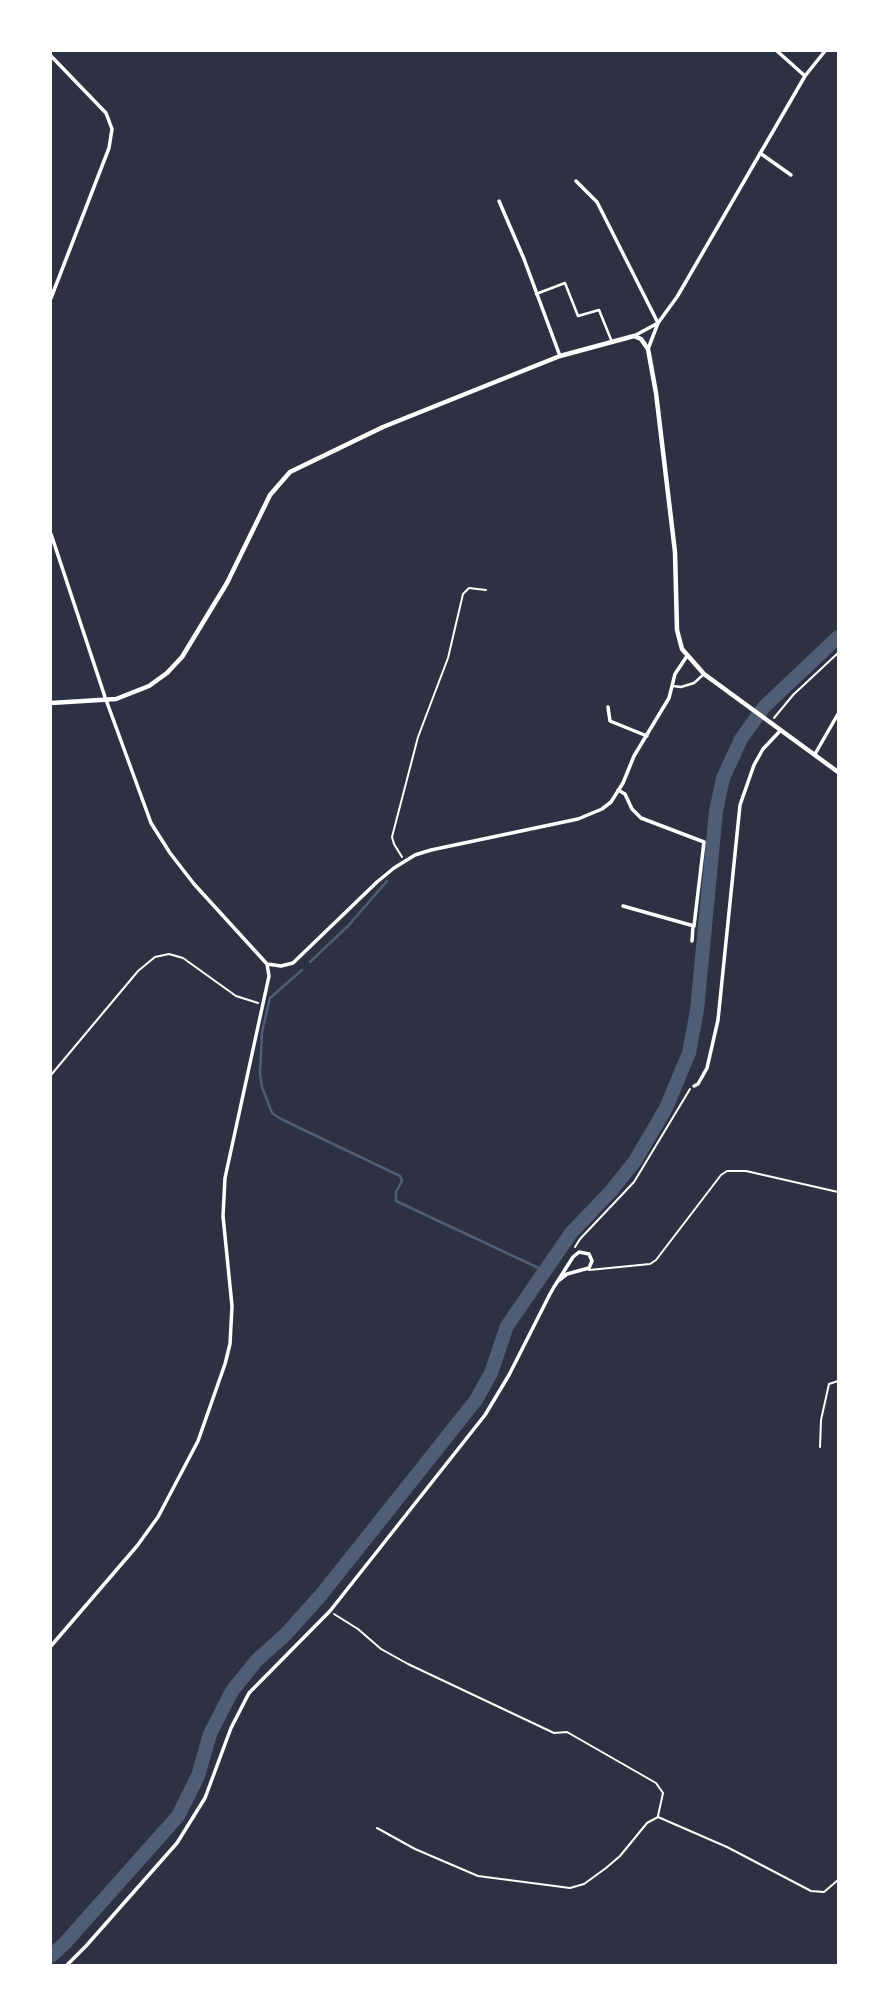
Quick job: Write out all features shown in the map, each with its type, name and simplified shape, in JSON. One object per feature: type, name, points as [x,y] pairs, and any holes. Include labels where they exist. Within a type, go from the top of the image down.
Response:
[{"type":"street","points":[[777,51],[805,76]]},
{"type":"street","points":[[648,349],[658,323],[677,297],[805,76],[825,51]]},
{"type":"street","points":[[51,56],[106,113],[112,129],[109,148],[51,298]]},
{"type":"street","points":[[760,153],[791,175]]},
{"type":"street","points":[[576,181],[597,202],[658,323]]},
{"type":"street","points":[[499,201],[560,356]]},
{"type":"street","points":[[536,294],[565,283],[578,316],[599,310],[612,342]]},
{"type":"street","points":[[51,703],[107,701],[123,697],[149,686],[177,663],[232,574],[270,495],[290,472],[383,427],[560,356],[634,336],[658,323]]},
{"type":"street","points":[[634,336],[641,339],[648,349],[659,414],[674,552],[677,630],[687,656],[704,674],[838,772]]},
{"type":"street","points":[[51,534],[142,801],[155,831],[194,884],[267,964],[268,981],[225,1178],[223,1216],[231,1329],[230,1344],[216,1390],[198,1441],[158,1517],[137,1546],[51,1646]]},
{"type":"street","points":[[267,964],[281,966],[293,963],[377,882],[405,860],[431,850],[591,815],[611,802],[634,756],[669,698],[675,674],[687,656]]},
{"type":"street","points":[[673,686],[681,687],[694,683],[704,674]]},
{"type":"street","points":[[608,707],[610,721],[647,736]]},
{"type":"street","points":[[815,754],[838,714]]},
{"type":"street","points":[[694,1086],[707,1068],[718,1020],[740,805],[754,765],[763,749],[782,730]]},
{"type":"street","points":[[618,790],[625,794],[632,809],[641,818],[704,842],[692,941]]},
{"type":"street","points":[[623,906],[693,926]]},
{"type":"street","points":[[67,1965],[177,1843],[205,1798],[231,1728],[249,1693],[330,1611],[485,1415],[500,1393],[558,1281],[573,1257],[582,1252],[589,1254],[592,1261],[586,1270],[567,1274],[558,1281]]},
{"type":"lane","points":[[586,1270],[650,1264],[656,1260],[720,1175],[727,1171],[746,1171],[838,1192]]},
{"type":"lane","points":[[820,1447],[822,1411],[829,1384],[838,1381]]},
{"type":"path","points":[[405,860],[395,847],[392,837],[412,758],[448,658],[463,594],[469,588],[485,590]]},
{"type":"path","points":[[770,721],[793,695],[838,653]]},
{"type":"path","points":[[51,1076],[138,971],[148,961],[160,955],[183,958],[236,996],[264,1004]]},
{"type":"path","points":[[573,1257],[580,1238],[634,1182],[686,1094],[694,1086]]},
{"type":"path","points":[[330,1611],[358,1629],[381,1649],[408,1664],[554,1733],[567,1732],[656,1783],[663,1793],[658,1817],[647,1823],[620,1856],[584,1884],[570,1888],[478,1877],[415,1849],[377,1828]]},
{"type":"path","points":[[658,1817],[727,1847],[811,1891],[824,1892],[838,1880]]},
{"type":"waterway","points":[[51,1956],[178,1816],[198,1776],[210,1734],[232,1691],[257,1660],[286,1634],[321,1595],[476,1400],[491,1373],[507,1326],[571,1233],[635,1161],[666,1108],[689,1053],[697,1010],[716,811],[723,778],[741,739],[764,707],[838,637]]},
{"type":"waterway","points":[[310,962],[348,926],[387,881]]},
{"type":"waterway","points":[[302,970],[270,998],[262,1032],[260,1073],[262,1087],[272,1113],[400,1176],[402,1181],[396,1192],[396,1201],[545,1271]]}]
